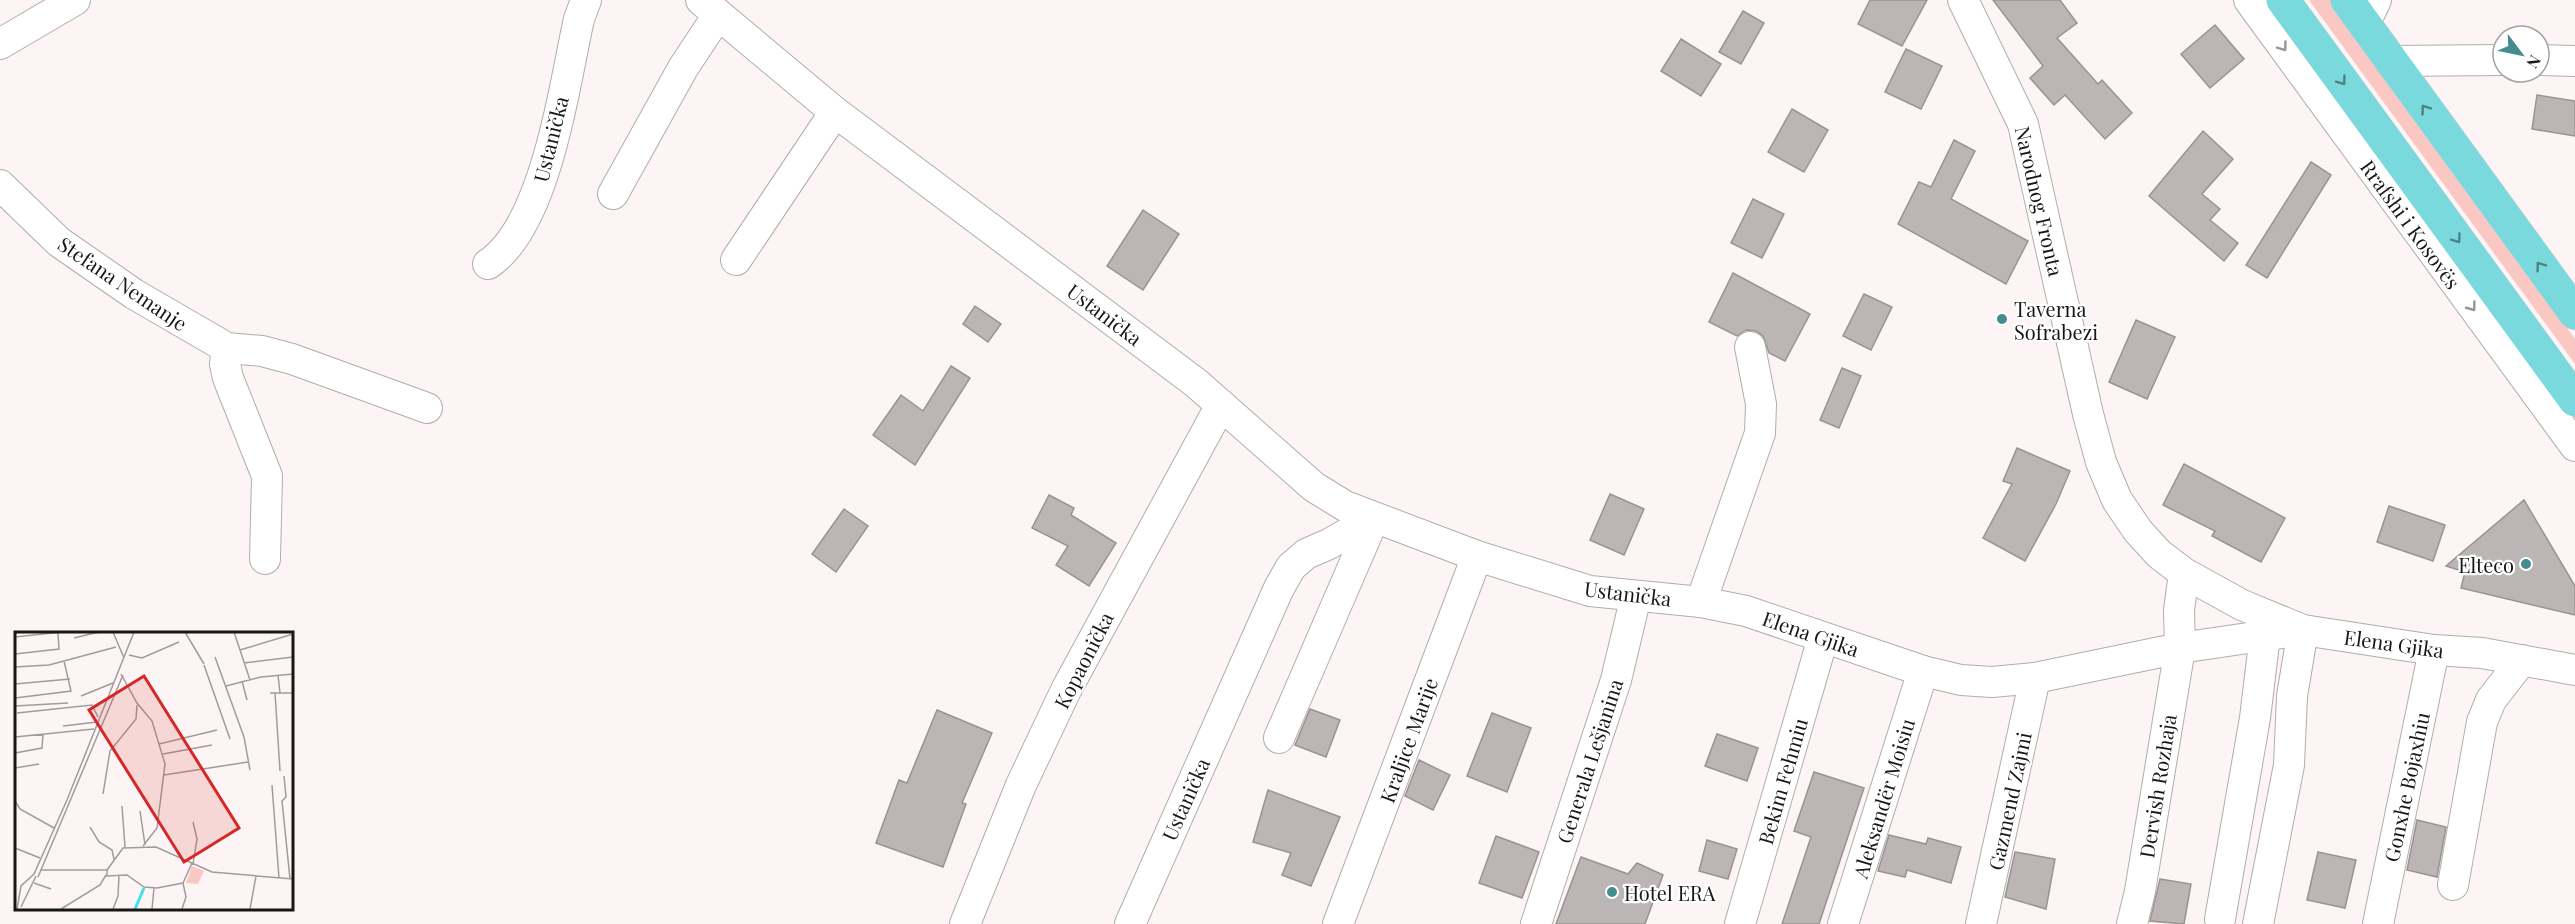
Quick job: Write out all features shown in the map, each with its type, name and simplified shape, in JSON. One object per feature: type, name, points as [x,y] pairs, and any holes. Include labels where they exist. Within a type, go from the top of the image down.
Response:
[{"type":"highway","name":"Rrafshi i Kosovës","points":[[2283,0],[2575,400]]},
{"type":"highway","points":[[2362,8],[2390,61],[2575,313]]},
{"type":"street","points":[[0,44],[75,0]]},
{"type":"street","name":"Ustanička","points":[[488,264],[501,255],[517,235],[533,205],[579,19],[586,0]]},
{"type":"street","name":"Narodnog Fronta","points":[[1963,0],[2023,124],[2101,462],[2117,500],[2138,531],[2159,554],[2184,573],[2242,605],[2303,630]]},
{"type":"street","name":"Rrafshi i Kosovës","points":[[2249,0],[2575,446]]},
{"type":"street","name":"Ustanička","points":[[613,194],[683,68],[710,7],[835,112],[1167,360],[1314,487],[1345,506],[1477,556],[1590,591],[1701,602]]},
{"type":"street","points":[[2390,61],[2491,60]]},
{"type":"street","points":[[2551,60],[2575,61]]},
{"type":"street","points":[[736,260],[835,112]]},
{"type":"street","name":"Stefana Nemanje","points":[[0,185],[59,242],[134,294],[227,348],[262,351],[292,359],[427,408]]},
{"type":"street","points":[[1701,602],[1760,433],[1761,404],[1750,347]]},
{"type":"street","points":[[227,348],[225,364],[228,378],[267,476],[265,559]]},
{"type":"street","name":"Kopaonička","points":[[965,924],[1021,785],[1066,690],[1221,405]]},
{"type":"street","points":[[1322,674],[1380,520]]},
{"type":"street","points":[[1279,738],[1380,520]]},
{"type":"street","name":"Ustanička","points":[[1130,924],[1279,588],[1291,567],[1306,554],[1380,520]]},
{"type":"street","name":"Kraljice Marije","points":[[1338,924],[1477,556]]},
{"type":"street","points":[[2180,648],[2178,610],[2184,573]]},
{"type":"street","name":"Generala Lešjanina","points":[[1536,924],[1616,680],[1636,596]]},
{"type":"street","name":"Elena Gjika","points":[[1701,602],[1783,622],[1823,638],[1923,671],[1961,680],[1992,682],[2035,678],[2180,648],[2303,630],[2434,650],[2482,653],[2575,670]]},
{"type":"street","points":[[2258,924],[2289,765],[2292,696],[2303,630]]},
{"type":"street","points":[[2220,919],[2255,718],[2265,635]]},
{"type":"street","name":"Bekim Fehmiu","points":[[1740,924],[1823,638]]},
{"type":"street","name":"Dervish Rozhaja","points":[[2132,924],[2140,891],[2180,648]]},
{"type":"street","name":"Gonxhe Bojaxhiu","points":[[2378,924],[2434,650]]},
{"type":"street","points":[[2452,885],[2482,722],[2491,700],[2522,660]]},
{"type":"street","name":"Aleksandër Moisiu","points":[[1843,924],[1923,671]]},
{"type":"street","name":"Gazmend Zajmi","points":[[1981,924],[2035,678]]},
{"type":"shaded area","points":[[2309,0],[2330,0],[2575,339],[2575,364]]},
{"type":"building","points":[[1870,0],[1927,0],[1902,46],[1858,24]]},
{"type":"building","points":[[1993,0],[2060,0],[2077,23],[2057,38],[2098,84],[2102,80],[2132,113],[2105,139],[2065,95],[2054,105],[2030,78],[2043,66]]},
{"type":"building","points":[[1743,11],[1764,23],[1741,64],[1719,52]]},
{"type":"building","points":[[2215,25],[2244,59],[2210,88],[2181,54]]},
{"type":"building","points":[[1681,39],[1721,64],[1701,96],[1661,71]]},
{"type":"building","points":[[1906,49],[1942,66],[1921,109],[1885,92]]},
{"type":"building","points":[[2537,95],[2575,101],[2575,136],[2532,129]]},
{"type":"building","points":[[1792,109],[1828,130],[1804,172],[1768,152]]},
{"type":"building","points":[[2203,131],[2233,159],[2202,194],[2220,209],[2210,220],[2238,243],[2224,261],[2149,196]]},
{"type":"building","points":[[1954,140],[1975,151],[1951,199],[2028,241],[2006,284],[1898,224],[1919,182],[1931,187]]},
{"type":"building","points":[[2311,162],[2331,175],[2267,278],[2246,265]]},
{"type":"building","points":[[1753,199],[1784,214],[1762,258],[1731,243]]},
{"type":"building","points":[[1143,210],[1179,234],[1143,290],[1107,266]]},
{"type":"building","points":[[1733,273],[1810,314],[1785,361],[1769,353],[1763,336],[1756,331],[1746,330],[1737,336],[1709,322]]},
{"type":"building","points":[[1864,294],[1892,307],[1871,350],[1843,336]]},
{"type":"building","points":[[975,306],[1001,324],[988,342],[963,324]]},
{"type":"building","points":[[2136,320],[2175,337],[2147,399],[2109,382]]},
{"type":"building","points":[[951,366],[970,378],[915,465],[873,435],[901,395],[923,411]]},
{"type":"building","points":[[1842,368],[1861,376],[1839,428],[1820,420]]},
{"type":"building","points":[[2017,448],[2070,471],[2056,504],[2025,561],[1983,538],[2012,484],[2003,481]]},
{"type":"building","points":[[2184,464],[2285,518],[2261,562],[2212,536],[2215,531],[2163,505]]},
{"type":"building","points":[[1610,494],[1644,509],[1624,555],[1590,540]]},
{"type":"building","points":[[1049,495],[1074,508],[1071,515],[1116,543],[1089,586],[1056,565],[1068,546],[1032,528]]},
{"type":"building","points":[[2524,500],[2575,586],[2575,615],[2461,588],[2465,572],[2446,566]]},
{"type":"building","points":[[2389,506],[2445,525],[2433,561],[2377,542]]},
{"type":"building","points":[[844,509],[868,526],[836,572],[812,554]]},
{"type":"building","points":[[1310,709],[1340,720],[1326,757],[1295,745]]},
{"type":"building","points":[[937,710],[992,733],[962,803],[966,804],[943,867],[876,843],[899,780],[907,783]]},
{"type":"building","points":[[1492,713],[1531,728],[1507,792],[1467,776]]},
{"type":"building","points":[[1717,734],[1758,748],[1747,781],[1705,766]]},
{"type":"building","points":[[1419,760],[1450,775],[1433,810],[1405,796]]},
{"type":"building","points":[[1814,772],[1864,788],[1819,924],[1782,924],[1811,837],[1794,831]]},
{"type":"building","points":[[1268,790],[1340,817],[1311,886],[1282,875],[1291,853],[1253,842]]},
{"type":"building","points":[[2417,820],[2446,827],[2437,877],[2407,870]]},
{"type":"building","points":[[1889,835],[1926,844],[1928,838],[1961,847],[1951,883],[1907,870],[1905,877],[1878,871]]},
{"type":"building","points":[[1496,836],[1539,852],[1522,898],[1479,883]]},
{"type":"building","points":[[1707,840],[1737,849],[1728,879],[1699,871]]},
{"type":"building","points":[[2015,852],[2055,859],[2046,909],[2005,897]]},
{"type":"building","points":[[2318,852],[2356,860],[2345,908],[2307,900]]},
{"type":"building","points":[[1581,857],[1628,874],[1637,863],[1663,875],[1645,924],[1556,924]]},
{"type":"building","points":[[2160,879],[2191,884],[2184,924],[2150,921]]},
{"type":"place","name":"Taverna Sofrabezi","points":[[2002,319]]},
{"type":"place","name":"Elteco","points":[[2526,564]]},
{"type":"place","name":"Hotel ERA","points":[[1612,892]]}]
